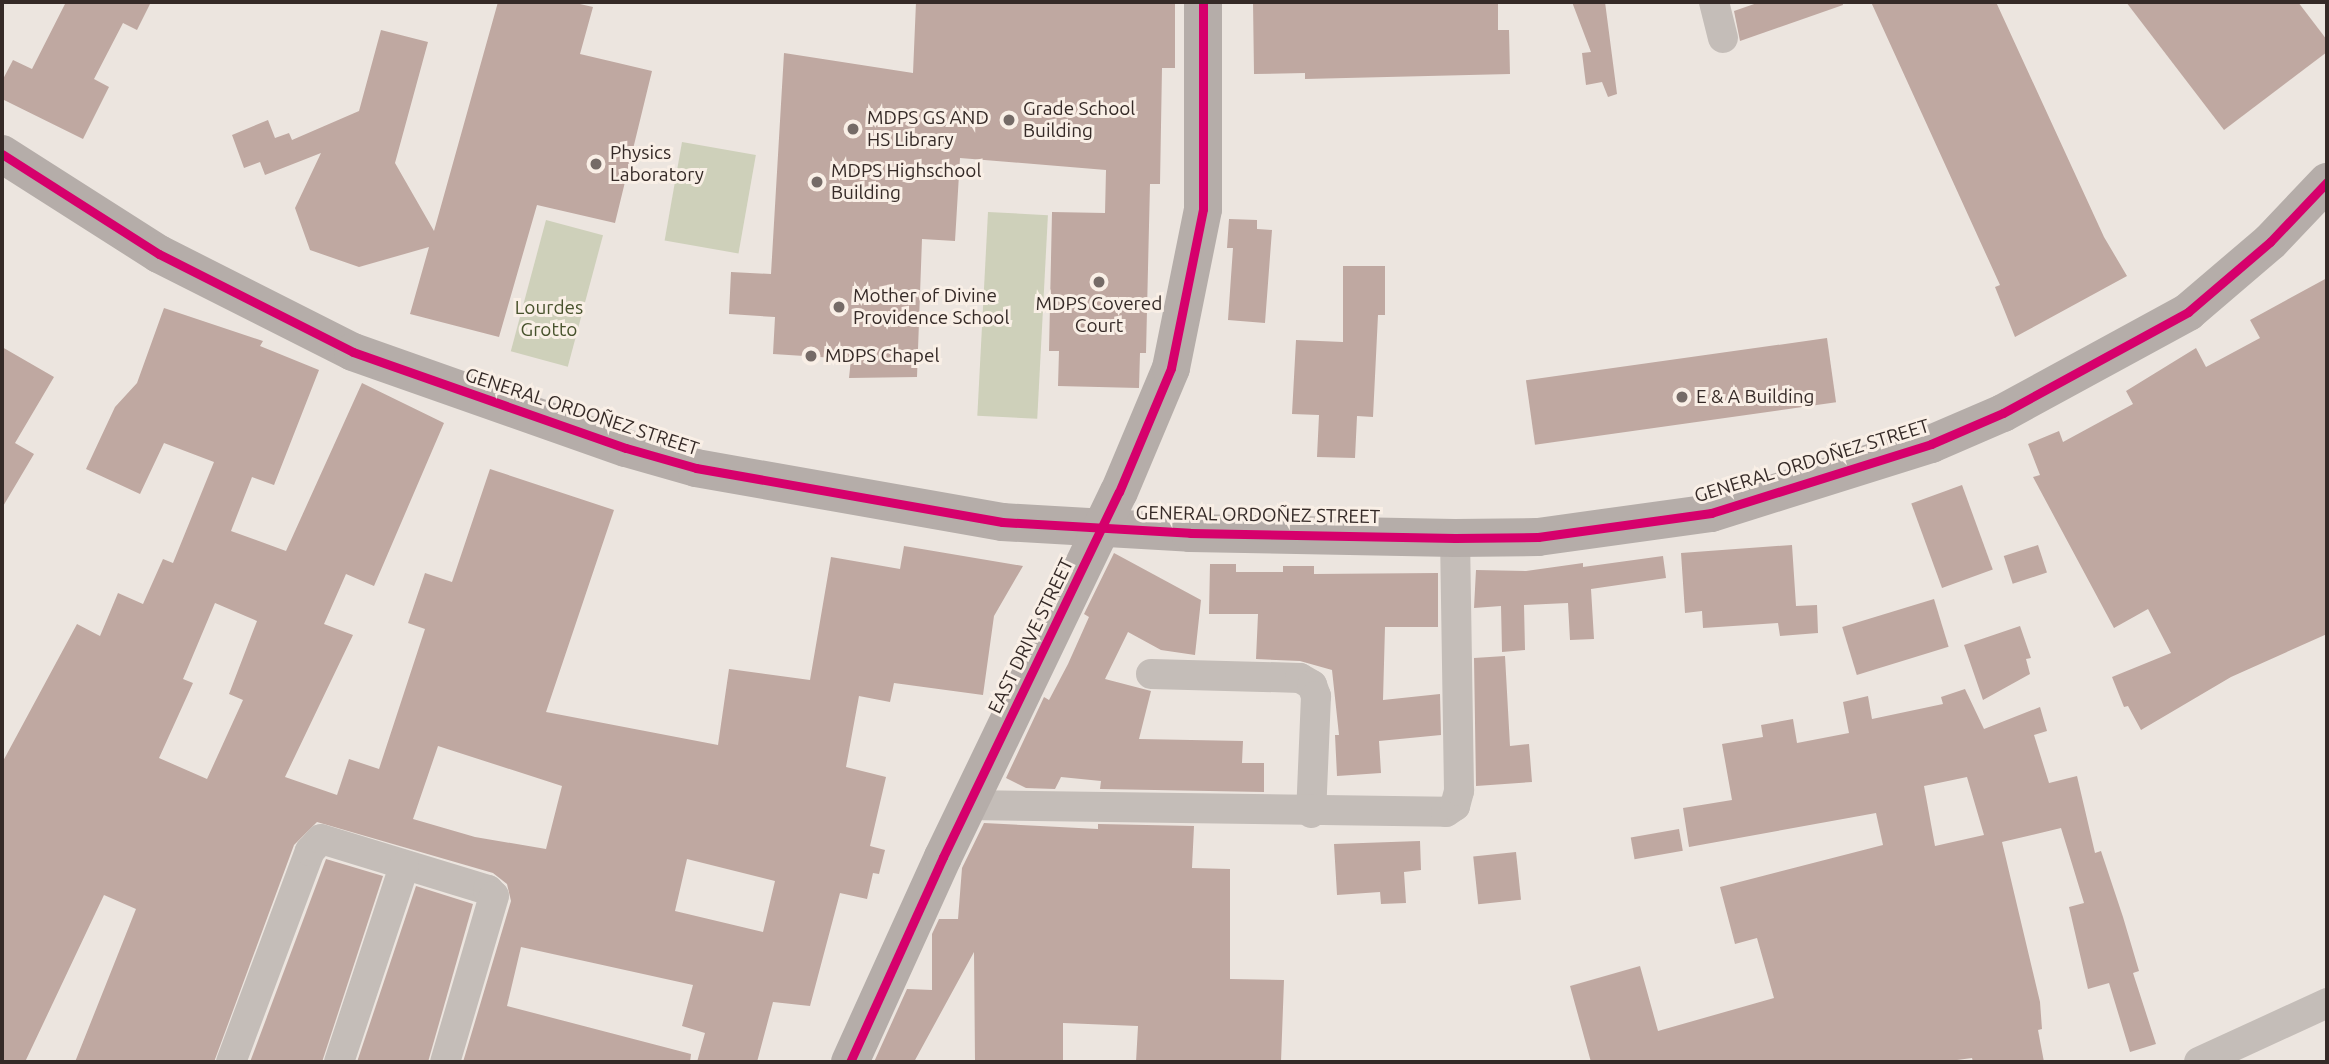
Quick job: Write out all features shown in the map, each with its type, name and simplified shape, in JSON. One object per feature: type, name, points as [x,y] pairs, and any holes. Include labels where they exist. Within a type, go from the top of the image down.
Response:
[{"type":"main road","name":"EAST DRIVE STREET","points":[[850,1062],[968,806],[1102,529],[1171,368],[1203,209],[1203,2]]},
{"type":"main road","name":"GENERAL ORDOÑEZ STREET","points":[[2,154],[159,254],[353,352],[505,408],[696,468],[1002,522],[1102,529],[1455,538],[1538,537],[1711,513],[1931,444],[2003,413],[2188,312],[2270,242],[2327,183]]},
{"type":"street","points":[[1714,2],[1723,38]]},
{"type":"street","points":[[968,806],[1429,816],[1455,806],[1459,791],[1455,538]]},
{"type":"street","points":[[1151,674],[1300,678],[1312,685],[1316,696],[1311,813]]},
{"type":"street","points":[[231,1062],[314,844],[321,839],[404,867],[488,890],[494,896],[445,1062]]},
{"type":"street","points":[[339,1062],[404,867]]},
{"type":"street","points":[[2199,1062],[2327,1003]]},
{"type":"green space","points":[[682,142],[756,155],[738,254],[665,240]]},
{"type":"green space","points":[[988,212],[1048,215],[1037,419],[977,416]]},
{"type":"green space","name":"Lourdes Grotto","points":[[546,220],[603,235],[568,367],[511,351]]},
{"type":"building","points":[[66,2],[151,2],[137,30],[123,23],[94,79],[109,87],[83,139],[2,99],[2,81],[13,60],[32,69]]},
{"type":"building","points":[[498,2],[571,2],[593,7],[580,54],[652,71],[615,223],[537,205],[499,337],[410,314],[429,247],[359,267],[310,250],[295,208],[321,153],[265,175],[260,162],[244,168],[232,135],[268,120],[275,138],[289,133],[292,140],[359,111],[381,30],[428,42],[395,163],[434,231]]},
{"type":"building","points":[[916,2],[1175,2],[1175,68],[1162,68],[1160,184],[1150,184],[1146,353],[1140,353],[1139,388],[1058,386],[1059,351],[1049,351],[1052,212],[1105,213],[1106,170],[960,158],[955,241],[922,239],[917,377],[849,378],[851,359],[773,354],[775,317],[729,314],[731,272],[771,274],[784,53],[913,73]]},
{"type":"building","points":[[1253,2],[1498,2],[1498,30],[1509,30],[1510,74],[1305,79],[1305,73],[1254,74]]},
{"type":"building","points":[[1572,2],[1605,2],[1617,94],[1608,97],[1602,82],[1586,85],[1582,53],[1591,52]]},
{"type":"building","points":[[1760,2],[1842,2],[1843,5],[1740,41],[1734,11]]},
{"type":"building","points":[[1871,2],[1996,2],[2104,237],[2127,276],[2015,337],[1995,287],[2000,285]]},
{"type":"building","points":[[2126,2],[2298,2],[2327,40],[2327,52],[2224,130]]},
{"type":"building","points":[[1229,219],[1257,220],[1257,229],[1272,230],[1265,323],[1228,320],[1233,248],[1227,248]]},
{"type":"building","points":[[1343,266],[1385,266],[1385,315],[1378,315],[1373,417],[1357,416],[1355,458],[1317,457],[1319,415],[1292,414],[1296,340],[1343,342]]},
{"type":"building","points":[[2327,278],[2327,634],[2231,677],[2141,730],[2128,706],[2124,707],[2112,677],[2171,653],[2148,609],[2114,628],[2033,477],[2040,475],[2028,444],[2059,431],[2063,442],[2133,404],[2126,391],[2196,348],[2206,367],[2260,338],[2250,320]]},
{"type":"building","points":[[164,308],[263,341],[260,346],[319,370],[274,485],[252,477],[231,531],[286,551],[362,383],[444,423],[374,586],[346,574],[324,624],[353,635],[285,777],[337,795],[349,759],[379,769],[425,629],[408,623],[425,573],[452,582],[490,469],[614,510],[546,712],[718,745],[729,669],[810,680],[831,557],[900,569],[904,546],[1023,566],[994,616],[983,695],[894,683],[890,702],[859,696],[846,767],[886,777],[870,846],[885,850],[879,874],[873,873],[867,899],[840,893],[810,1006],[773,1002],[757,1062],[697,1062],[705,1033],[682,1026],[693,985],[521,947],[507,1006],[691,1054],[690,1062],[463,1062],[511,901],[507,884],[493,873],[317,822],[294,845],[214,1062],[75,1062],[136,909],[104,895],[25,1062],[2,1062],[2,763],[77,624],[100,636],[118,593],[143,604],[163,559],[173,563],[214,462],[164,443],[140,494],[86,469],[115,407],[137,383]],"holes":[[[215,603],[257,621],[229,694],[243,700],[207,779],[159,758],[193,683],[183,679]],[[438,746],[562,786],[546,849],[475,837],[413,819]],[[687,859],[775,881],[763,932],[675,911]]]},
{"type":"building","name":"E & A Building","points":[[1827,338],[1836,402],[1535,445],[1526,380]]},
{"type":"building","points":[[2,347],[54,377],[15,443],[34,454],[2,508]]},
{"type":"building","points":[[1962,485],[1993,570],[1942,588],[1911,503]]},
{"type":"building","points":[[1792,545],[1796,606],[1817,605],[1818,633],[1780,636],[1778,623],[1703,628],[1702,611],[1685,613],[1681,553]]},
{"type":"building","points":[[2038,545],[2047,573],[2013,584],[2004,556]]},
{"type":"building","points":[[1114,553],[1201,600],[1195,655],[1161,650],[1128,632],[1105,679],[1151,691],[1139,739],[1243,741],[1242,763],[1264,763],[1264,792],[1100,789],[1101,781],[1061,777],[1055,789],[1026,788],[1006,778],[1044,697],[1049,700],[1068,664],[1089,617],[1084,614]]},
{"type":"building","points":[[1663,556],[1666,578],[1591,589],[1594,639],[1570,640],[1568,603],[1524,605],[1525,650],[1502,652],[1501,606],[1474,608],[1476,570],[1526,571],[1583,563],[1583,567]]},
{"type":"building","points":[[1210,564],[1236,564],[1236,572],[1283,572],[1283,566],[1314,566],[1314,574],[1438,573],[1438,627],[1385,627],[1383,700],[1440,694],[1441,735],[1379,741],[1381,773],[1337,776],[1335,735],[1339,735],[1332,670],[1300,661],[1256,659],[1258,614],[1209,614]]},
{"type":"building","points":[[1934,599],[1949,647],[1857,675],[1842,627]]},
{"type":"building","points":[[2020,626],[2031,658],[2026,659],[2030,674],[1983,700],[1964,645]]},
{"type":"building","points":[[1505,656],[1510,746],[1529,744],[1532,782],[1476,786],[1474,658]]},
{"type":"building","points":[[1965,689],[1984,729],[2040,707],[2047,731],[2034,735],[2049,783],[2077,776],[2095,853],[2101,851],[2123,917],[2139,971],[2133,973],[2156,1044],[2130,1052],[2109,983],[2088,989],[2069,907],[2084,903],[2061,828],[2002,842],[2040,1002],[2042,1029],[2038,1030],[2044,1062],[1973,1062],[1972,1058],[1942,1062],[1591,1062],[1570,986],[1640,966],[1658,1031],[1774,998],[1757,938],[1735,944],[1720,887],[1883,845],[1876,813],[1689,847],[1683,808],[1732,800],[1722,744],[1763,737],[1761,725],[1793,719],[1797,743],[1849,733],[1843,702],[1868,696],[1872,719],[1943,704],[1941,697]],"holes":[[[1967,777],[1984,835],[1935,846],[1924,786]]]},
{"type":"building","points":[[984,823],[1098,829],[1098,824],[1194,826],[1192,868],[1230,869],[1230,979],[1284,980],[1281,1062],[1136,1062],[1138,1026],[1063,1023],[1063,1062],[975,1062],[974,952],[914,1062],[874,1062],[907,989],[932,990],[932,934],[939,919],[958,919],[962,868]]},
{"type":"building","points":[[1679,829],[1683,851],[1635,859],[1631,838]]},
{"type":"building","points":[[1420,841],[1421,870],[1404,872],[1406,903],[1381,904],[1380,892],[1337,895],[1334,844]]},
{"type":"building","points":[[1516,852],[1521,900],[1478,904],[1473,856]]},
{"type":"building","points":[[326,859],[383,876],[322,1062],[250,1062]]},
{"type":"building","points":[[416,886],[473,904],[428,1062],[357,1062]]},
{"type":"cycle path","points":[[850,1062],[943,857],[1119,492],[1171,368],[1203,209],[1203,2]]},
{"type":"cycle path","points":[[2,154],[159,254],[353,352],[626,448],[696,468],[1002,522],[1190,533],[1455,538],[1538,537],[1711,513],[1931,444],[2003,413],[2188,312],[2270,242],[2327,182]]},
{"type":"place","name":"Grade School Building","points":[[1009,120]]},
{"type":"place","name":"MDPS GS AND HS Library","points":[[853,129]]},
{"type":"place","name":"Physics Laboratory","points":[[596,164]]},
{"type":"place","name":"MDPS Highschool Building","points":[[817,182]]},
{"type":"place","name":"MDPS Covered Court","points":[[1099,282]]},
{"type":"place","name":"Mother of Divine Providence School","points":[[839,307]]},
{"type":"place","name":"MDPS Chapel","points":[[811,356]]},
{"type":"place","name":"E & A Building","points":[[1682,397]]}]
